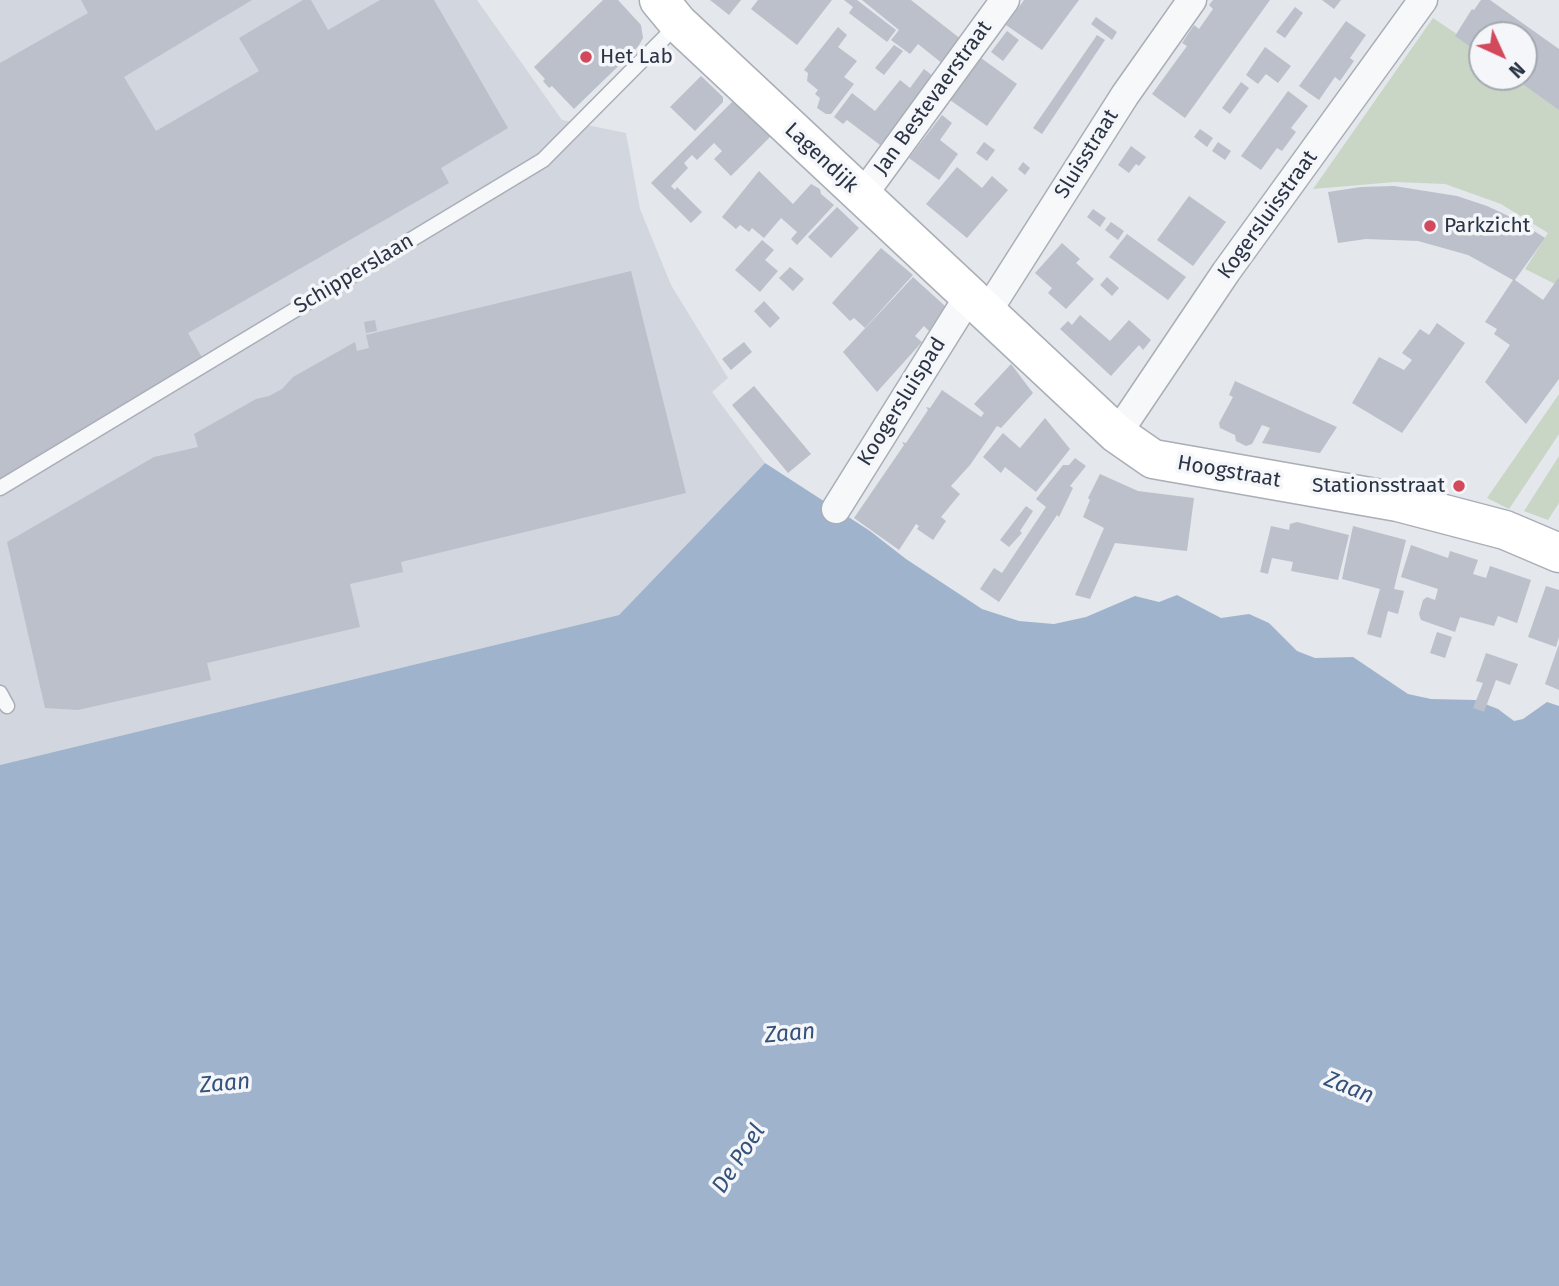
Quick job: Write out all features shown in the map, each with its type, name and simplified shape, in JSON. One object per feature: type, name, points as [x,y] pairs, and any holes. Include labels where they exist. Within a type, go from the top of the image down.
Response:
[{"type":"street","name":"Jan Bestevaerstraat","points":[[862,196],[1005,0]]},
{"type":"street","name":"Sluisstraat","points":[[978,304],[1192,0]]},
{"type":"street","name":"Kogersluisstraat","points":[[1117,434],[1226,272],[1423,0]]},
{"type":"street","name":"Lagendijk","points":[[668,12],[978,304]]},
{"type":"street","name":"Hoogstraat","points":[[978,304],[1117,434],[1153,459],[1398,502],[1504,530],[1559,553]]},
{"type":"street","name":"Koogersluispad","points":[[835,509],[978,304]]},
{"type":"lane","name":"Schipperslaan","points":[[0,488],[543,160],[668,12]]},
{"type":"shaded area","points":[[0,0],[477,0],[562,120],[626,133],[640,209],[671,285],[728,378],[712,392],[765,463],[619,615],[0,765]]},
{"type":"green space","points":[[1433,18],[1468,42],[1468,91],[1538,89],[1559,103],[1559,277],[1555,284],[1525,269],[1548,233],[1501,204],[1445,184],[1395,182],[1313,189]]},
{"type":"green space","points":[[1559,394],[1559,434],[1509,509],[1487,498]]},
{"type":"green space","points":[[1559,456],[1559,503],[1548,520],[1524,511]]},
{"type":"water","points":[[765,463],[870,531],[906,559],[982,609],[1019,621],[1054,624],[1086,617],[1135,596],[1159,602],[1177,595],[1221,618],[1249,614],[1269,623],[1297,651],[1315,658],[1353,657],[1408,694],[1431,699],[1475,700],[1498,709],[1514,721],[1523,719],[1547,702],[1559,706],[1559,1286],[0,1286],[0,765],[619,615]]},
{"type":"building","points":[[81,0],[252,0],[124,77],[156,131],[259,71],[239,38],[303,0],[311,0],[328,30],[380,0],[434,0],[508,128],[441,168],[449,183],[188,333],[204,361],[0,479],[0,63],[88,13]]},
{"type":"building","name":"Het Lab","points":[[603,0],[618,0],[641,25],[643,38],[638,47],[574,109],[552,86],[549,88],[534,67]]},
{"type":"building","points":[[710,0],[741,0],[729,15]]},
{"type":"building","points":[[758,0],[832,0],[797,45],[751,9]]},
{"type":"building","points":[[844,0],[857,0],[896,30],[887,42],[849,13],[853,7]]},
{"type":"building","points":[[862,0],[911,0],[962,40],[943,64],[918,44],[910,54],[891,40],[899,30]]},
{"type":"building","points":[[1024,0],[1079,0],[1042,50],[1006,25]]},
{"type":"building","points":[[1213,0],[1270,0],[1185,118],[1152,94],[1187,46],[1182,43],[1194,25],[1199,29],[1213,9],[1209,5]]},
{"type":"building","points":[[1322,0],[1341,0],[1334,9]]},
{"type":"building","points":[[1481,0],[1490,0],[1520,21],[1468,21],[1468,45],[1455,36],[1472,9],[1474,10]]},
{"type":"building","points":[[1295,7],[1303,13],[1285,38],[1276,32]]},
{"type":"building","points":[[1096,17],[1117,32],[1112,40],[1091,24]]},
{"type":"building","points":[[1346,21],[1366,35],[1350,58],[1354,61],[1340,81],[1335,77],[1319,100],[1299,86]]},
{"type":"building","points":[[838,27],[847,35],[838,47],[857,61],[844,77],[854,84],[831,114],[826,114],[817,108],[820,98],[815,94],[818,90],[807,81],[808,73],[804,70]]},
{"type":"building","points":[[1007,31],[1019,40],[1003,61],[991,52]]},
{"type":"building","points":[[1538,34],[1559,49],[1559,110],[1533,91],[1538,91]]},
{"type":"building","points":[[1097,35],[1105,40],[1042,134],[1033,128]]},
{"type":"building","points":[[894,45],[903,51],[884,75],[875,68]]},
{"type":"building","points":[[1265,47],[1291,66],[1278,83],[1266,74],[1258,84],[1246,75]]},
{"type":"building","points":[[981,58],[1017,84],[987,126],[950,100]]},
{"type":"building","points":[[924,69],[933,76],[880,145],[847,120],[843,124],[834,117],[852,93],[875,111],[900,80],[910,88]]},
{"type":"building","points":[[701,76],[723,97],[723,102],[695,131],[670,107]]},
{"type":"building","points":[[1241,82],[1249,88],[1230,114],[1222,108]]},
{"type":"building","points":[[1288,91],[1308,106],[1291,128],[1296,132],[1282,151],[1277,148],[1261,170],[1241,156]]},
{"type":"building","points":[[735,99],[771,136],[731,176],[714,159],[722,151],[714,143],[697,160],[692,155],[684,163],[688,168],[671,186],[675,190],[677,187],[702,212],[691,223],[651,183]]},
{"type":"building","points":[[942,115],[952,123],[940,140],[958,154],[939,180],[909,158]]},
{"type":"building","points":[[1200,129],[1213,138],[1207,147],[1194,137]]},
{"type":"building","points":[[984,142],[995,150],[987,161],[976,153]]},
{"type":"building","points":[[1218,142],[1231,151],[1225,160],[1212,151]]},
{"type":"building","points":[[1131,146],[1146,157],[1129,173],[1118,165]]},
{"type":"building","points":[[1023,162],[1030,168],[1025,175],[1018,169]]},
{"type":"building","points":[[957,167],[982,188],[992,176],[1008,190],[967,238],[926,204]]},
{"type":"building","points":[[759,171],[793,204],[811,184],[820,189],[821,194],[834,205],[797,245],[791,239],[797,232],[781,218],[764,238],[752,228],[749,232],[740,225],[736,229],[722,217]]},
{"type":"building","points":[[1394,186],[1457,196],[1487,206],[1517,220],[1545,238],[1515,280],[1543,300],[1559,277],[1559,379],[1526,424],[1485,382],[1510,345],[1494,334],[1497,329],[1485,322],[1513,280],[1468,255],[1418,241],[1366,239],[1338,243],[1328,192]]},
{"type":"building","points":[[1189,196],[1226,222],[1193,266],[1157,240]]},
{"type":"building","points":[[837,207],[859,228],[831,258],[808,237]]},
{"type":"building","points":[[1093,209],[1106,218],[1100,227],[1087,217]]},
{"type":"building","points":[[1111,222],[1124,231],[1118,240],[1105,230]]},
{"type":"building","points":[[1127,234],[1186,277],[1168,300],[1109,257]]},
{"type":"building","points":[[762,240],[774,250],[765,260],[778,271],[760,292],[735,270]]},
{"type":"building","points":[[1062,243],[1080,259],[1076,263],[1094,279],[1066,309],[1048,293],[1052,288],[1035,273]]},
{"type":"building","points":[[881,248],[913,275],[865,328],[854,318],[850,321],[832,303]]},
{"type":"building","points":[[790,267],[804,279],[793,291],[779,278]]},
{"type":"building","points":[[631,271],[686,493],[401,562],[403,572],[350,584],[360,627],[207,663],[211,680],[78,710],[45,708],[7,542],[154,457],[198,447],[194,434],[256,399],[282,389],[293,377],[355,342],[357,351],[369,348],[366,335]]},
{"type":"building","points":[[913,277],[945,306],[929,331],[924,326],[915,336],[922,342],[877,392],[843,352]]},
{"type":"building","points":[[1107,277],[1119,288],[1112,296],[1100,285]]},
{"type":"building","points":[[764,301],[780,318],[770,328],[754,311]]},
{"type":"building","points":[[1080,315],[1110,341],[1129,320],[1151,340],[1143,350],[1139,345],[1111,376],[1060,329],[1068,321],[1072,325]]},
{"type":"building","points":[[375,320],[377,331],[366,333],[364,322]]},
{"type":"building","points":[[1437,323],[1465,343],[1402,433],[1352,403],[1379,357],[1404,370],[1412,360],[1402,353],[1420,329],[1429,335]]},
{"type":"building","points":[[744,342],[752,352],[731,370],[722,359]]},
{"type":"building","points":[[1011,364],[1033,393],[1001,428],[997,426],[970,465],[951,486],[960,494],[941,517],[946,521],[933,540],[917,529],[919,526],[916,524],[899,550],[854,518],[904,445],[902,442],[906,443],[928,410],[926,407],[930,408],[942,390],[981,417],[984,413],[974,404]]},
{"type":"building","points":[[1235,381],[1337,427],[1320,453],[1262,443],[1270,428],[1262,425],[1252,444],[1246,446],[1236,441],[1235,435],[1220,428],[1219,423],[1233,397],[1229,395]]},
{"type":"building","points":[[754,386],[811,454],[788,473],[732,405]]},
{"type":"building","points":[[1045,418],[1070,449],[1036,492],[1005,467],[1001,473],[983,457],[1003,433],[1020,448]]},
{"type":"building","points":[[1075,458],[1086,466],[1070,486],[1073,488],[1059,517],[1057,515],[999,602],[980,589],[994,568],[1002,573],[1046,507],[1036,499],[1063,465],[1069,465]]},
{"type":"building","points":[[1100,474],[1138,491],[1194,498],[1187,551],[1115,543],[1090,599],[1075,595],[1104,528],[1083,517],[1090,500],[1088,498]]},
{"type":"building","points":[[1026,506],[1033,511],[1020,531],[1022,533],[1009,547],[1000,540]]},
{"type":"building","points":[[1297,522],[1349,535],[1338,580],[1291,571],[1293,562],[1272,558],[1268,574],[1260,572],[1271,526],[1289,530],[1290,524]]},
{"type":"building","points":[[1353,526],[1406,540],[1394,589],[1404,591],[1398,614],[1388,611],[1381,638],[1367,634],[1380,589],[1342,579]]},
{"type":"building","points":[[1411,545],[1448,558],[1450,551],[1478,560],[1473,574],[1486,578],[1490,566],[1531,580],[1517,623],[1498,616],[1494,626],[1460,617],[1455,632],[1421,620],[1419,614],[1423,600],[1427,597],[1435,600],[1438,589],[1401,577]]},
{"type":"building","points":[[1546,586],[1559,590],[1559,637],[1556,647],[1528,637]]},
{"type":"building","points":[[1437,632],[1452,637],[1445,658],[1430,653]]},
{"type":"building","points":[[1559,644],[1559,690],[1545,684]]},
{"type":"building","points":[[1486,653],[1518,664],[1510,685],[1496,680],[1484,712],[1473,708],[1483,683],[1476,681]]},
{"type":"place","name":"Het Lab","points":[[586,57]]},
{"type":"place","name":"Parkzicht","points":[[1430,226]]},
{"type":"place","name":"Stationsstraat","points":[[1459,486]]},
{"type":"water label","name":"Zaan","points":[[790,1034]]},
{"type":"water label","name":"Zaan","points":[[225,1084]]},
{"type":"water label","name":"Zaan","points":[[1349,1088]]},
{"type":"water label","name":"De Poel","points":[[739,1159]]}]
